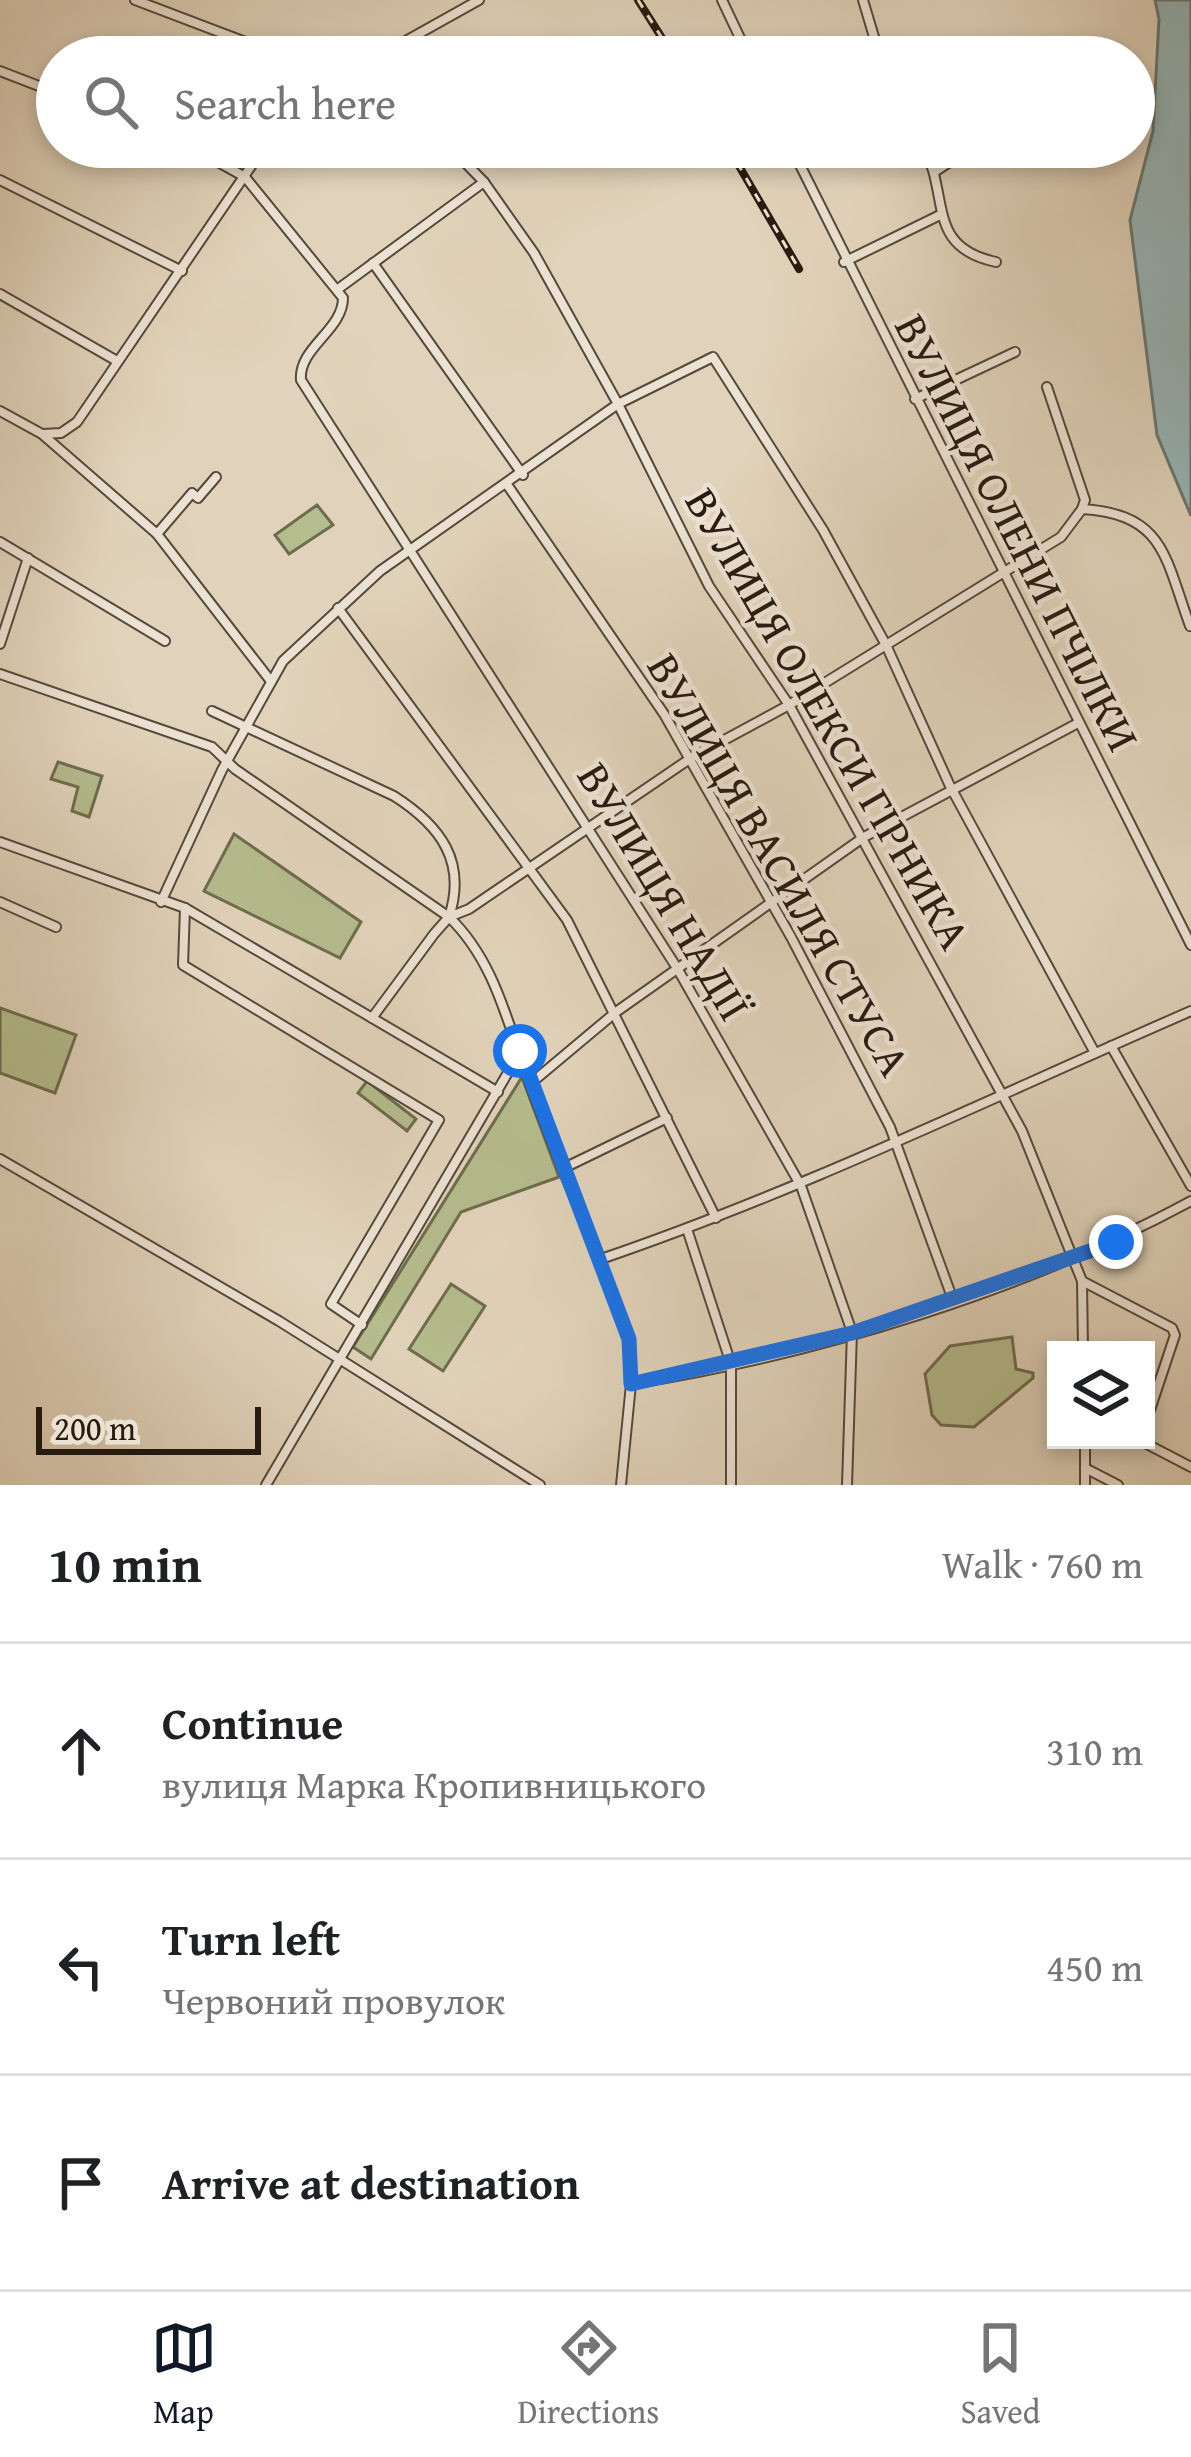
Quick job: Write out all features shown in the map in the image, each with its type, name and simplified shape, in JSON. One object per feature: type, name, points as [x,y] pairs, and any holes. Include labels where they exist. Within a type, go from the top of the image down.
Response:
[{"type":"street","points":[[135,0],[230,36]]},
{"type":"street","points":[[415,36],[479,0]]},
{"type":"street","points":[[722,0],[738,36]]},
{"type":"street","points":[[863,0],[874,36]]},
{"type":"street","points":[[0,71],[36,85]]},
{"type":"street","points":[[229,168],[245,177],[338,290],[484,182]]},
{"type":"street","points":[[42,434],[73,427],[251,168]]},
{"type":"street","name":"ВУЛИЦЯ ОЛЕКСИ ГІРНИКА","points":[[470,168],[534,253],[618,404],[709,586],[789,705],[1000,1092],[1082,1281],[1083,1341]]},
{"type":"street","name":"ВУЛИЦЯ ОЛЕНИ ПЧІЛКИ","points":[[800,168],[844,262],[1006,569],[1191,945]]},
{"type":"street","points":[[934,168],[943,191],[940,215],[961,249],[996,262]]},
{"type":"street","points":[[936,171],[941,168]]},
{"type":"street","points":[[0,180],[182,271]]},
{"type":"street","points":[[844,262],[940,215]]},
{"type":"street","points":[[373,263],[524,475]]},
{"type":"street","name":"ВУЛИЦЯ НАДІЇ","points":[[338,290],[344,307],[300,375],[677,968],[801,1186],[852,1333],[847,1485]]},
{"type":"street","points":[[0,294],[117,361]]},
{"type":"street","points":[[915,399],[1015,352]]},
{"type":"street","points":[[161,902],[270,680],[338,608],[618,404],[713,357],[823,530],[1095,1053]]},
{"type":"street","points":[[372,1018],[449,917],[691,758],[789,705],[1061,537],[1085,500],[1047,387]]},
{"type":"street","points":[[1,412],[42,434],[157,534],[270,680]]},
{"type":"street","points":[[157,534],[192,493],[198,498],[216,478]]},
{"type":"street","name":"ВУЛИЦЯ ВАСИЛЯ СТУСА","points":[[506,483],[691,758],[772,904],[896,1143],[953,1300]]},
{"type":"street","points":[[1082,509],[1122,513],[1151,530],[1190,626]]},
{"type":"street","points":[[0,542],[165,640]]},
{"type":"street","points":[[0,644],[28,558]]},
{"type":"street","points":[[338,608],[567,920],[716,1218]]},
{"type":"street","points":[[0,674],[198,740],[449,917],[482,963],[520,1051],[629,1339],[631,1384],[621,1485]]},
{"type":"street","points":[[212,711],[415,809],[457,865],[449,917]]},
{"type":"street","points":[[530,1084],[616,1012],[864,837],[1078,723]]},
{"type":"street","points":[[0,842],[185,908],[498,1092]]},
{"type":"street","points":[[0,902],[56,926]]},
{"type":"street","points":[[185,908],[183,965],[439,1120],[331,1304],[362,1325]]},
{"type":"street","points":[[601,1259],[801,1186],[1000,1092],[1191,1011]]},
{"type":"street","points":[[1111,1046],[1191,1186]]},
{"type":"street","points":[[266,1485],[520,1051]]},
{"type":"street","points":[[564,1168],[668,1118]]},
{"type":"street","points":[[0,1160],[177,1259],[540,1485]]},
{"type":"street","points":[[631,1384],[852,1333],[1073,1261],[1191,1202]]},
{"type":"street","points":[[687,1229],[731,1364],[731,1485]]},
{"type":"street","points":[[1082,1281],[1172,1328],[1175,1335],[1155,1395]]},
{"type":"street","points":[[1155,1448],[1191,1467]]},
{"type":"street","points":[[1084,1449],[1085,1485]]},
{"type":"street","points":[[1085,1468],[1118,1485]]},
{"type":"green space","points":[[317,505],[333,525],[289,554],[275,535]]},
{"type":"green space","points":[[58,762],[102,776],[89,817],[72,811],[78,787],[51,779]]},
{"type":"green space","points":[[234,834],[361,922],[340,958],[204,891]]},
{"type":"green space","points":[[0,1008],[76,1035],[55,1093],[0,1073]]},
{"type":"green space","points":[[522,1077],[559,1177],[461,1212],[371,1359],[353,1347]]},
{"type":"green space","points":[[367,1081],[416,1119],[407,1131],[358,1093]]},
{"type":"green space","points":[[451,1284],[485,1306],[443,1371],[409,1349]]},
{"type":"green space","points":[[1012,1337],[1016,1369],[1033,1373],[1033,1378],[974,1427],[941,1425],[932,1415],[925,1374],[950,1346]]},
{"type":"water","points":[[1155,0],[1191,0],[1191,516],[1157,435],[1130,220],[1143,168],[1155,168],[1159,19]]},
{"type":"railway","points":[[638,0],[661,36]]},
{"type":"railway","points":[[740,168],[799,269]]},
{"type":"route","points":[[520,1051],[629,1339],[631,1384],[852,1333],[1073,1261],[1116,1242]]}]
